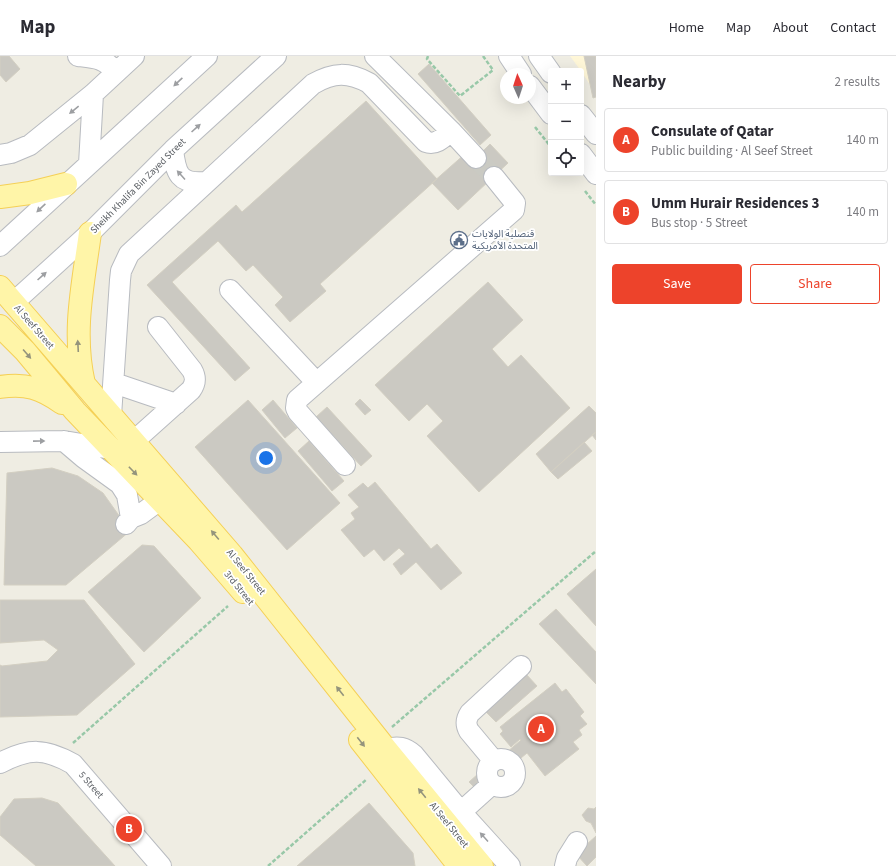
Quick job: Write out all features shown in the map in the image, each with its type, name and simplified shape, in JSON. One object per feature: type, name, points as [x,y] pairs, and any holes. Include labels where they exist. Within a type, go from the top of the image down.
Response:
[{"type":"main road","points":[[0,197],[30,193],[66,184]]},
{"type":"main road","points":[[84,385],[79,356],[78,328],[90,233]]},
{"type":"main road","name":"Al Seef Street","points":[[4,302],[84,385],[237,560],[382,752],[482,866]]},
{"type":"main road","name":"3rd Street","points":[[0,326],[25,351],[75,411],[204,546],[382,752],[455,864]]},
{"type":"main road","points":[[0,387],[12,385],[38,389],[49,394],[75,411]]},
{"type":"street","points":[[82,56],[101,59],[110,65],[116,72]]},
{"type":"street","points":[[0,155],[12,153],[30,145],[93,94],[134,56]]},
{"type":"street","points":[[0,246],[207,56]]},
{"type":"street","name":"Sheikh Khalifa Bin Zayed Street","points":[[4,302],[90,233],[173,150],[276,56]]},
{"type":"street","points":[[375,56],[451,131],[476,158]]},
{"type":"street","points":[[509,56],[517,68]]},
{"type":"street","points":[[539,56],[548,69]]},
{"type":"street","points":[[111,416],[121,271],[129,254],[313,84],[324,78],[335,75],[359,77],[369,83],[426,142],[430,144],[434,143],[451,131]]},
{"type":"street","points":[[89,164],[93,94]]},
{"type":"street","points":[[536,94],[548,110]]},
{"type":"street","points":[[584,119],[596,134]]},
{"type":"street","points":[[173,150],[176,169],[180,176],[186,181],[194,183],[206,182]]},
{"type":"street","points":[[584,158],[596,174]]},
{"type":"street","points":[[345,465],[296,408],[296,404],[300,396],[514,210],[514,203],[494,177]]},
{"type":"street","points":[[230,290],[316,382]]},
{"type":"street","points":[[134,441],[176,404],[194,386],[196,380],[195,375],[158,327]]},
{"type":"street","points":[[114,383],[176,404]]},
{"type":"street","points":[[0,442],[64,442],[111,449]]},
{"type":"street","points":[[64,442],[120,484],[127,495],[129,521],[160,500]]},
{"type":"street","points":[[460,812],[492,784],[502,787],[507,786],[512,782],[515,772],[513,767],[505,760],[494,761],[466,726],[467,717],[470,713],[521,666]]},
{"type":"street","points":[[382,752],[394,747],[401,747],[414,755],[460,812],[510,866]]},
{"type":"street","name":"5 Street","points":[[4,757],[26,752],[43,752],[59,756],[74,764],[161,866]]},
{"type":"street","points":[[566,866],[567,858],[577,842]]},
{"type":"path","points":[[428,56],[427,59],[460,96],[493,70]]},
{"type":"path","points":[[268,866],[382,752],[596,551]]},
{"type":"path","points":[[59,756],[244,593]]},
{"type":"shaded area","points":[[570,56],[596,56],[596,94],[584,76],[584,68],[579,68]]},
{"type":"building","points":[[0,56],[9,56],[20,69],[6,82],[0,75]]},
{"type":"building","points":[[584,56],[596,56],[596,97],[593,98]]},
{"type":"building","points":[[429,64],[491,135],[480,145],[418,74]]},
{"type":"building","points":[[366,101],[437,179],[320,284],[326,291],[290,322],[275,305],[283,297],[253,265],[246,271],[218,241],[172,282],[250,368],[235,381],[147,285],[236,205],[242,212]]},
{"type":"building","points":[[490,144],[508,163],[458,210],[432,183],[466,153],[476,158]]},
{"type":"building","points":[[488,282],[523,320],[492,349],[508,367],[521,355],[570,408],[479,492],[427,436],[443,421],[427,404],[409,421],[375,385]]},
{"type":"building","points":[[360,399],[371,410],[365,415],[355,404]]},
{"type":"building","points":[[248,400],[340,503],[287,550],[195,447]]},
{"type":"building","points":[[273,400],[297,428],[285,438],[262,410]]},
{"type":"building","points":[[589,406],[596,413],[596,432],[551,472],[536,454]]},
{"type":"building","points":[[327,407],[372,456],[361,466],[316,417]]},
{"type":"building","points":[[596,432],[596,440],[592,435]]},
{"type":"building","points":[[309,441],[344,481],[332,491],[298,451]]},
{"type":"building","points":[[584,442],[592,451],[558,479],[551,472]]},
{"type":"building","points":[[52,468],[78,476],[103,493],[130,531],[66,585],[4,585],[7,473]]},
{"type":"building","points":[[375,482],[431,549],[437,544],[462,573],[441,590],[416,562],[401,575],[393,564],[405,554],[399,548],[384,561],[374,549],[364,557],[341,530],[355,519],[351,513],[359,507],[348,495],[363,483],[368,488]]},
{"type":"building","points":[[142,545],[154,546],[201,598],[144,652],[88,592]]},
{"type":"building","points":[[596,569],[596,626],[567,594]]},
{"type":"building","points":[[0,600],[84,600],[135,664],[77,715],[0,717],[0,665],[47,661],[58,650],[44,640],[0,643]]},
{"type":"building","points":[[556,609],[596,652],[596,684],[539,624]]},
{"type":"building","points":[[526,674],[537,686],[496,722],[485,711]]},
{"type":"building","points":[[555,683],[562,692],[566,689],[584,712],[580,716],[587,724],[579,730],[582,735],[573,742],[579,749],[545,776],[527,753],[515,763],[506,753],[521,740],[520,739],[511,747],[500,734],[503,731],[500,727]]},
{"type":"building","points":[[478,774],[485,781],[476,789],[469,782]]},
{"type":"building","points":[[42,798],[58,803],[115,866],[36,866],[0,835],[0,817],[14,799]]},
{"type":"building","points":[[369,803],[413,853],[415,866],[297,866]]},
{"type":"building","points":[[596,807],[596,833],[591,823],[586,821],[582,815],[588,808],[594,809]]},
{"type":"building","points":[[596,836],[596,857],[587,866],[576,854]]},
{"type":"tunnel","points":[[476,158],[494,177]]},
{"type":"place","name":"قنصلية الولايات المتحدة الأمريكية","points":[[459,240]]},
{"type":"place","name":"Consulate of Qatar","points":[[541,729]]},
{"type":"place","name":"Umm Hurair Residences 3","points":[[129,829]]}]
